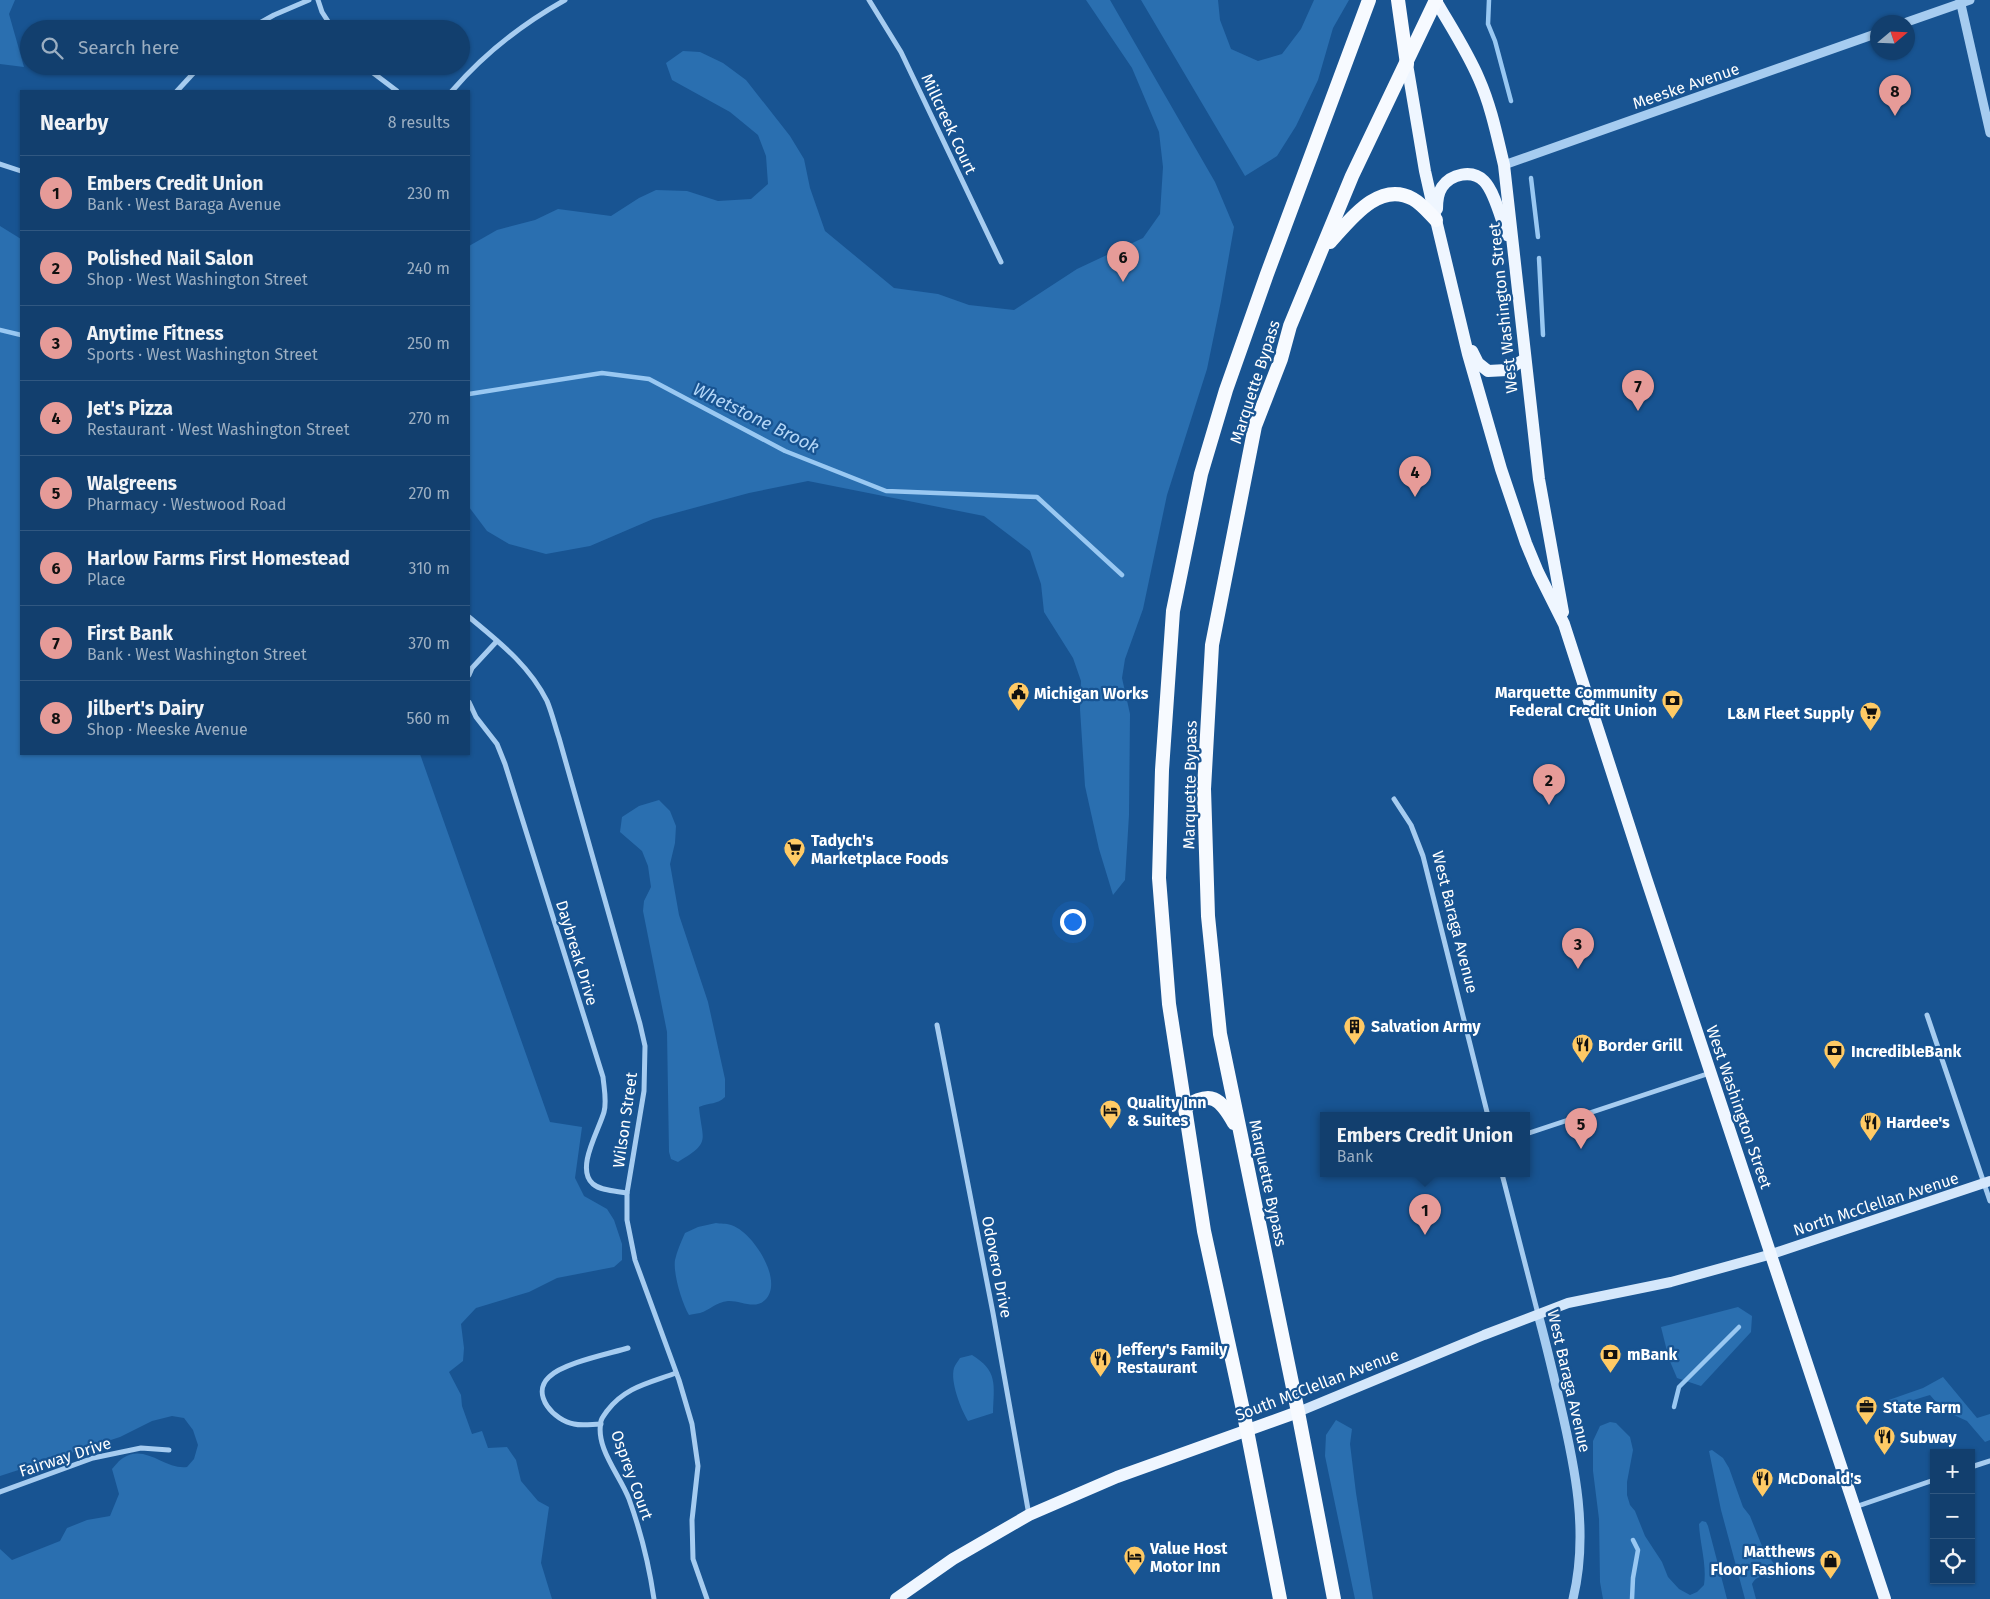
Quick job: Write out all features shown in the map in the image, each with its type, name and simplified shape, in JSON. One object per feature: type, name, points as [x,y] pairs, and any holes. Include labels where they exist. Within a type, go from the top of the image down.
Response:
[{"type":"highway","name":"Marquette Bypass","points":[[1280,1599],[1204,1230],[1169,1004],[1159,878],[1162,770],[1173,612],[1201,474],[1226,390],[1296,192],[1369,0]]},
{"type":"highway","points":[[1398,0],[1407,64]]},
{"type":"highway","name":"Marquette Bypass","points":[[1334,1599],[1298,1412],[1220,1034],[1208,916],[1204,789],[1212,645],[1255,426],[1281,359],[1290,326],[1352,176],[1436,0]]},
{"type":"highway","points":[[1323,250],[1358,211],[1381,197],[1406,196],[1422,206],[1436,220]]},
{"type":"highway","points":[[1185,1107],[1207,1097],[1216,1099],[1225,1107],[1240,1134]]},
{"type":"main road","name":"West Washington Street","points":[[1436,0],[1465,49],[1480,80],[1494,121],[1504,165],[1539,479],[1564,624]]},
{"type":"main road","name":"West Washington Street","points":[[1407,64],[1436,220],[1465,338],[1501,470],[1526,543],[1564,624],[1885,1599]]},
{"type":"main road","points":[[1436,220],[1438,195],[1442,187],[1455,176],[1469,174],[1477,176],[1488,187],[1513,251]]},
{"type":"main road","points":[[1465,338],[1478,363],[1488,371],[1507,370],[1525,360]]},
{"type":"main road","name":"North McClellan Avenue","points":[[1772,1254],[1987,1182]]},
{"type":"main road","name":"South McClellan Avenue","points":[[896,1599],[953,1560],[1029,1515],[1117,1477],[1298,1412],[1568,1303],[1671,1282],[1772,1254]]},
{"type":"street","points":[[265,20],[309,0]]},
{"type":"street","points":[[318,0],[327,20]]},
{"type":"street","points":[[470,71],[504,40],[536,16],[565,0]]},
{"type":"street","name":"Millcreek Court","points":[[870,0],[901,52],[1001,262]]},
{"type":"street","points":[[1915,19],[1970,0]]},
{"type":"street","points":[[1960,2],[1990,133]]},
{"type":"street","name":"Meeske Avenue","points":[[1504,165],[1870,36]]},
{"type":"street","points":[[178,90],[192,75]]},
{"type":"street","points":[[376,75],[396,90]]},
{"type":"street","points":[[453,90],[466,75]]},
{"type":"street","points":[[0,164],[20,171]]},
{"type":"street","name":"Wilson Street","points":[[470,618],[514,654],[547,701],[640,1024],[645,1046],[644,1091],[627,1193],[627,1220],[635,1260],[676,1373],[692,1424],[698,1466],[692,1520],[693,1559],[707,1599]]},
{"type":"street","points":[[470,673],[472,668],[497,640]]},
{"type":"street","name":"Daybreak Drive","points":[[470,704],[476,717],[497,744],[505,764],[603,1077],[604,1110],[587,1161],[586,1172],[593,1184],[605,1189],[627,1193]]},
{"type":"street","name":"West Baraga Avenue","points":[[1394,798],[1411,825],[1423,856],[1487,1112]]},
{"type":"street","points":[[1927,1015],[1987,1182],[1990,1201]]},
{"type":"street","name":"Odovero Drive","points":[[937,1024],[993,1313],[1029,1515]]},
{"type":"street","points":[[1530,1133],[1711,1073]]},
{"type":"street","name":"West Baraga Avenue","points":[[1503,1177],[1566,1428],[1578,1494],[1581,1545],[1578,1581],[1573,1599]]},
{"type":"street","points":[[601,1424],[575,1425],[562,1420],[553,1414],[544,1401],[543,1387],[548,1378],[561,1368],[628,1348]]},
{"type":"street","name":"Osprey Court","points":[[654,1599],[649,1564],[629,1499],[621,1480],[608,1458],[601,1435],[601,1424],[602,1419],[621,1395],[634,1388],[676,1373]]},
{"type":"street","name":"Fairway Drive","points":[[0,1492],[93,1458],[141,1448],[169,1450]]},
{"type":"street","points":[[1975,1467],[1990,1461]]},
{"type":"street","points":[[1854,1507],[1930,1481]]},
{"type":"shaded area","points":[[0,0],[15,0],[9,14],[20,53],[20,66],[0,64]]},
{"type":"shaded area","points":[[1086,0],[1110,0],[1215,182],[1234,227],[1207,369],[1167,495],[1143,609],[1125,659],[1122,678],[1130,714],[1129,815],[1125,880],[1113,895],[1099,849],[1085,786],[1080,709],[1081,681],[1073,658],[1044,612],[1041,584],[1030,551],[984,516],[808,481],[749,493],[653,519],[590,546],[546,554],[509,544],[487,531],[470,508],[470,245],[497,230],[535,220],[558,209],[611,216],[639,198],[656,190],[687,191],[718,201],[751,199],[768,184],[766,156],[758,135],[730,112],[672,80],[666,63],[683,51],[700,52],[723,63],[746,80],[790,136],[804,159],[810,188],[825,231],[894,288],[938,294],[969,305],[1014,310],[1077,269],[1143,238],[1160,214],[1163,167],[1159,132],[1132,68]]},
{"type":"shaded area","points":[[1141,0],[1218,0],[1220,20],[1231,49],[1258,61],[1282,54],[1301,29],[1314,0],[1349,0],[1333,28],[1318,80],[1296,126],[1277,156],[1245,176]]},
{"type":"shaded area","points":[[0,226],[20,238],[20,755],[420,755],[550,1122],[582,1127],[575,1178],[584,1196],[607,1209],[614,1220],[622,1244],[622,1260],[614,1267],[557,1278],[529,1292],[476,1308],[461,1324],[464,1348],[463,1361],[449,1372],[461,1395],[462,1406],[472,1434],[482,1431],[488,1448],[507,1447],[516,1460],[521,1481],[538,1501],[549,1507],[541,1563],[552,1599],[0,1599],[0,1549],[12,1560],[60,1541],[67,1528],[87,1520],[110,1516],[119,1494],[112,1469],[123,1458],[131,1454],[147,1455],[171,1465],[187,1467],[194,1459],[198,1445],[193,1430],[184,1418],[172,1416],[152,1421],[120,1437],[0,1476]]},
{"type":"shaded area","points":[[659,800],[670,811],[676,826],[675,843],[670,864],[679,915],[708,1002],[725,1079],[725,1097],[719,1101],[699,1107],[703,1134],[700,1145],[696,1150],[678,1162],[671,1159],[669,1152],[667,1032],[643,911],[644,901],[651,887],[648,866],[642,851],[620,832],[622,817],[639,806]]},
{"type":"shaded area","points":[[716,1223],[729,1224],[739,1229],[756,1246],[769,1270],[770,1292],[761,1303],[752,1304],[728,1301],[700,1313],[689,1315],[677,1280],[675,1260],[679,1246],[685,1233],[698,1227]]},
{"type":"shaded area","points":[[1738,1307],[1752,1316],[1751,1332],[1701,1386],[1677,1378],[1669,1359],[1661,1327]]},
{"type":"shaded area","points":[[972,1355],[986,1367],[993,1379],[993,1413],[968,1421],[957,1395],[953,1374],[954,1367],[960,1358]]},
{"type":"shaded area","points":[[1943,1377],[1977,1418],[1990,1414],[1990,1440],[1985,1442],[1967,1421],[1943,1410],[1930,1395],[1887,1408],[1883,1402],[1923,1388]]},
{"type":"shaded area","points":[[1336,1420],[1352,1429],[1350,1444],[1356,1493],[1373,1599],[1355,1599],[1325,1456],[1326,1435]]},
{"type":"shaded area","points":[[1610,1422],[1616,1423],[1630,1437],[1633,1450],[1627,1482],[1627,1495],[1645,1536],[1662,1562],[1668,1577],[1679,1589],[1690,1595],[1697,1592],[1704,1585],[1705,1570],[1699,1524],[1702,1521],[1706,1522],[1727,1599],[1603,1599],[1600,1582],[1599,1519],[1593,1471],[1593,1441],[1600,1426]]},
{"type":"shaded area","points":[[1712,1450],[1723,1458],[1729,1468],[1743,1507],[1750,1516],[1764,1551],[1776,1566],[1775,1574],[1770,1578],[1758,1578],[1752,1584],[1756,1599],[1745,1599],[1721,1510],[1709,1451]]},
{"type":"waterway","points":[[1489,0],[1488,24],[1495,41],[1511,101]]},
{"type":"waterway","points":[[1531,178],[1538,237]]},
{"type":"waterway","points":[[1539,258],[1543,335]]},
{"type":"waterway","name":"Whetstone Brook","points":[[0,330],[20,335]]},
{"type":"waterway","name":"Whetstone Brook","points":[[470,394],[602,373],[649,379],[785,451],[886,491],[1037,497],[1122,575]]},
{"type":"waterway","name":"Whetstone Brook","points":[[1674,1407],[1679,1387],[1739,1327]]},
{"type":"waterway","name":"Whetstone Brook","points":[[1632,1599],[1633,1578],[1638,1550],[1633,1540]]},
{"type":"place","name":"Jilbert's Dairy","points":[[1895,116]]},
{"type":"place","name":"Harlow Farms First Homestead","points":[[1123,282]]},
{"type":"place","name":"First Bank","points":[[1638,411]]},
{"type":"place","name":"Jet's Pizza","points":[[1415,497]]},
{"type":"place","name":"Michigan Works","points":[[1018,712]]},
{"type":"place","name":"Marquette Community Federal Credit Union","points":[[1673,720]]},
{"type":"place","name":"L&M Fleet Supply","points":[[1870,732]]},
{"type":"place","name":"Polished Nail Salon","points":[[1549,805]]},
{"type":"place","name":"Tadych's Marketplace Foods","points":[[795,868]]},
{"type":"place","name":"Anytime Fitness","points":[[1578,969]]},
{"type":"place","name":"Salvation Army","points":[[1355,1045]]},
{"type":"place","name":"Border Grill","points":[[1582,1064]]},
{"type":"place","name":"IncredibleBank","points":[[1835,1070]]},
{"type":"place","name":"Quality Inn & Suites","points":[[1111,1130]]},
{"type":"place","name":"Hardee's","points":[[1870,1141]]},
{"type":"place","name":"Walgreens","points":[[1581,1149]]},
{"type":"place","name":"Embers Credit Union","points":[[1425,1235]]},
{"type":"place","name":"mBank","points":[[1611,1373]]},
{"type":"place","name":"Jeffery's Family Restaurant","points":[[1101,1377]]},
{"type":"place","name":"State Farm","points":[[1867,1426]]},
{"type":"place","name":"Subway","points":[[1884,1456]]},
{"type":"place","name":"McDonald's","points":[[1762,1497]]},
{"type":"place","name":"Value Host Motor Inn","points":[[1134,1576]]},
{"type":"place","name":"Matthews Floor Fashions","points":[[1831,1579]]}]
